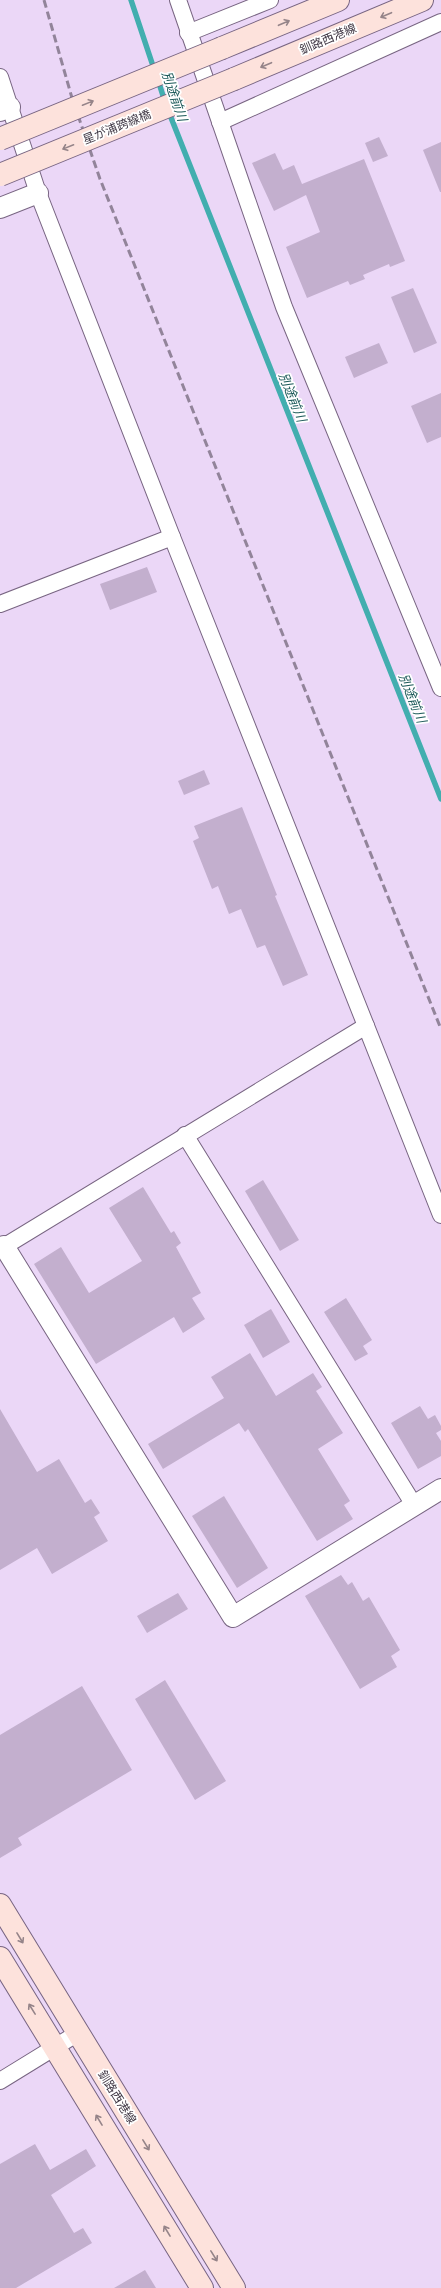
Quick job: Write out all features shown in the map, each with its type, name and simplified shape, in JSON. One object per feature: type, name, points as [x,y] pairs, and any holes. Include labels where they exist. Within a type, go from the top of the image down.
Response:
[{"type":"main road","points":[[0,139],[338,0]]},
{"type":"main road","name":"釧路西港線","points":[[234,79],[422,0]]},
{"type":"main road","name":"星が浦跨線橋","points":[[0,175],[234,79]]},
{"type":"main road","name":"釧路西港線","points":[[0,1905],[234,2288]]},
{"type":"main road","points":[[0,1958],[202,2288]]},
{"type":"street","points":[[178,0],[188,33],[284,307],[441,688]]},
{"type":"street","points":[[188,33],[270,0]]},
{"type":"street","points":[[220,122],[441,22]]},
{"type":"street","points":[[0,77],[5,109],[172,537],[441,1215]]},
{"type":"street","points":[[0,208],[38,193]]},
{"type":"street","points":[[0,604],[172,537]]},
{"type":"street","points":[[366,1026],[2,1248],[233,1617],[441,1489]]},
{"type":"street","points":[[186,1135],[414,1505]]},
{"type":"street","points":[[0,2081],[78,2033]]},
{"type":"building","points":[[379,137],[388,156],[373,162],[365,143]]},
{"type":"building","points":[[441,142],[441,192],[440,192],[423,150]]},
{"type":"building","points":[[275,153],[283,170],[294,165],[302,184],[364,159],[405,261],[390,267],[389,264],[363,275],[365,279],[350,285],[348,281],[307,298],[286,247],[320,232],[306,195],[274,211],[252,163]]},
{"type":"building","points":[[413,288],[437,343],[414,353],[391,297]]},
{"type":"building","points":[[379,343],[388,363],[354,378],[345,357]]},
{"type":"building","points":[[441,393],[441,437],[427,443],[411,406]]},
{"type":"building","points":[[147,567],[157,592],[110,610],[100,584]]},
{"type":"building","points":[[204,770],[210,784],[184,795],[178,781]]},
{"type":"building","points":[[242,807],[277,895],[275,896],[308,975],[283,986],[265,945],[257,948],[241,909],[229,914],[218,886],[212,889],[193,841],[199,838],[194,826]]},
{"type":"building","points":[[263,1180],[299,1240],[280,1251],[245,1191]]},
{"type":"building","points":[[143,1187],[171,1233],[174,1231],[181,1243],[176,1247],[201,1293],[192,1298],[205,1319],[183,1333],[174,1317],[96,1364],[34,1264],[61,1247],[89,1293],[142,1261],[109,1208]]},
{"type":"building","points":[[346,1298],[372,1340],[363,1346],[368,1354],[355,1361],[324,1312]]},
{"type":"building","points":[[271,1309],[290,1342],[263,1358],[244,1325]]},
{"type":"building","points":[[250,1353],[276,1396],[313,1373],[322,1387],[316,1391],[343,1433],[318,1449],[350,1501],[344,1505],[353,1519],[317,1541],[248,1429],[245,1432],[239,1423],[163,1469],[148,1444],[224,1398],[211,1377]]},
{"type":"building","points":[[420,1406],[428,1419],[435,1415],[441,1426],[441,1430],[436,1433],[441,1441],[441,1456],[418,1469],[391,1423]]},
{"type":"building","points":[[0,1409],[37,1472],[59,1459],[85,1503],[91,1499],[100,1513],[94,1517],[108,1541],[52,1574],[37,1548],[0,1570]]},
{"type":"building","points":[[224,1496],[268,1568],[237,1588],[192,1516]]},
{"type":"building","points":[[341,1575],[348,1585],[352,1582],[363,1601],[369,1597],[400,1650],[391,1656],[397,1667],[360,1689],[305,1596]]},
{"type":"building","points":[[178,1593],[188,1609],[147,1633],[137,1616]]},
{"type":"building","points":[[165,1680],[226,1781],[195,1800],[135,1699]]},
{"type":"building","points":[[82,1686],[132,1770],[18,1838],[22,1845],[0,1858],[0,1735]]},
{"type":"building","points":[[35,2144],[50,2170],[86,2149],[96,2166],[51,2195],[74,2233],[83,2228],[92,2243],[16,2288],[0,2288],[0,2164]]},
{"type":"building","points":[[145,2270],[156,2288],[114,2288]]},
{"type":"waterway","name":"別途前川","points":[[131,0],[155,72]]},
{"type":"waterway","name":"別途前川","points":[[158,80],[165,102]]},
{"type":"waterway","name":"別途前川","points":[[168,110],[441,799]]},
{"type":"railway","points":[[44,0],[72,98],[100,179],[441,1029]]}]
